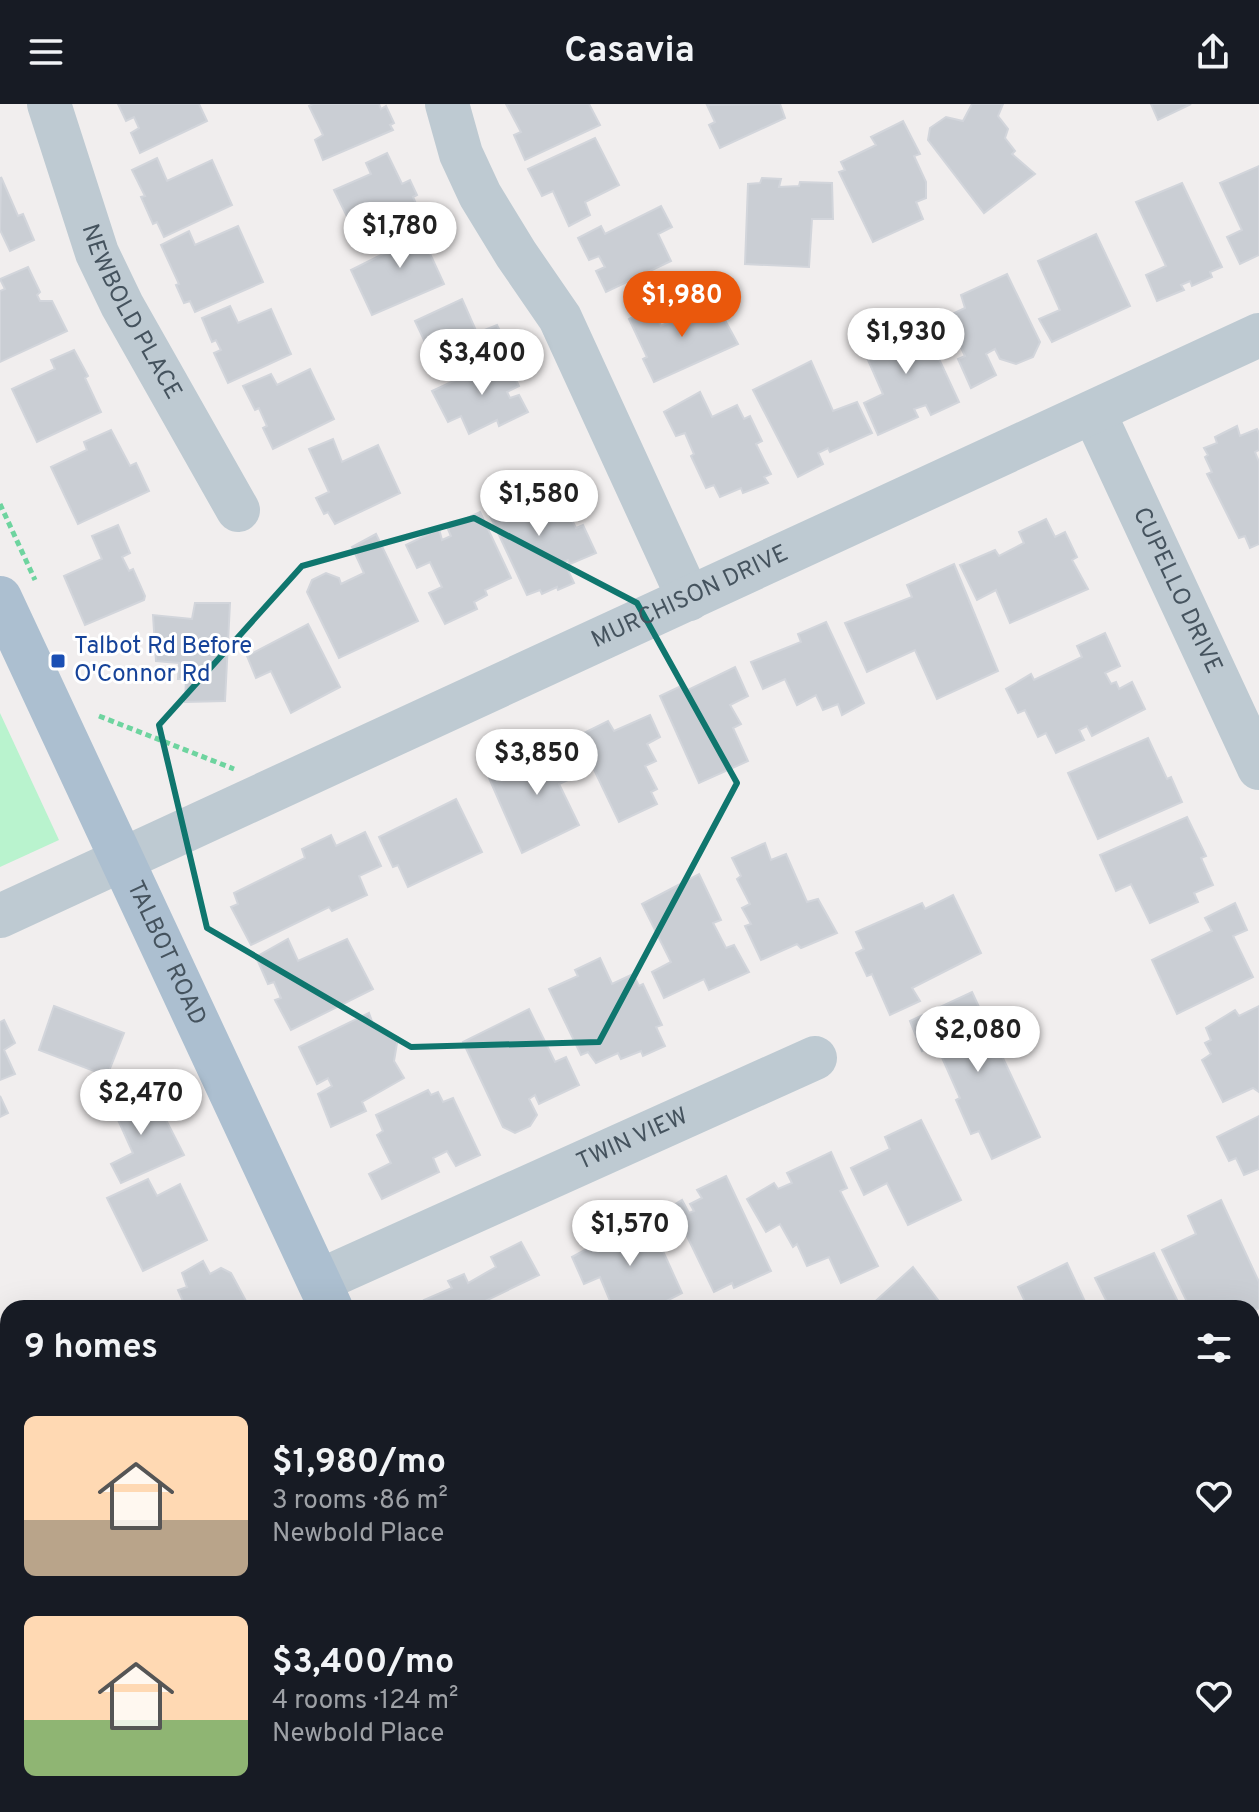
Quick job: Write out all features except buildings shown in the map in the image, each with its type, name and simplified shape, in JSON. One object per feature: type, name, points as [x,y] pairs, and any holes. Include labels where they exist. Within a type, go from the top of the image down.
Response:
[{"type":"main road","name":"TALBOT ROAD","points":[[20,594],[121,860],[325,1295]]},
{"type":"street","name":"NEWBOLD PLACE","points":[[49,104],[97,253],[109,279],[238,510]]},
{"type":"street","points":[[447,104],[461,154],[480,195],[560,318],[689,599]]},
{"type":"street","name":"MURCHISON DRIVE","points":[[0,916],[1259,335]]},
{"type":"street","name":"CUPELLO DRIVE","points":[[1094,413],[1259,768]]},
{"type":"street","name":"TWIN VIEW","points":[[325,1295],[815,1058]]},
{"type":"path","points":[[0,504],[20,594]]},
{"type":"path","points":[[93,704],[100,718],[244,772]]},
{"type":"highlighted area","points":[[474,518],[637,603],[737,783],[599,1042],[411,1047],[207,928],[159,725],[302,566]]},
{"type":"green space","points":[[0,713],[59,840],[0,867]]},
{"type":"place","name":"Talbot Rd Before O'Connor Rd","points":[[58,661]]}]
